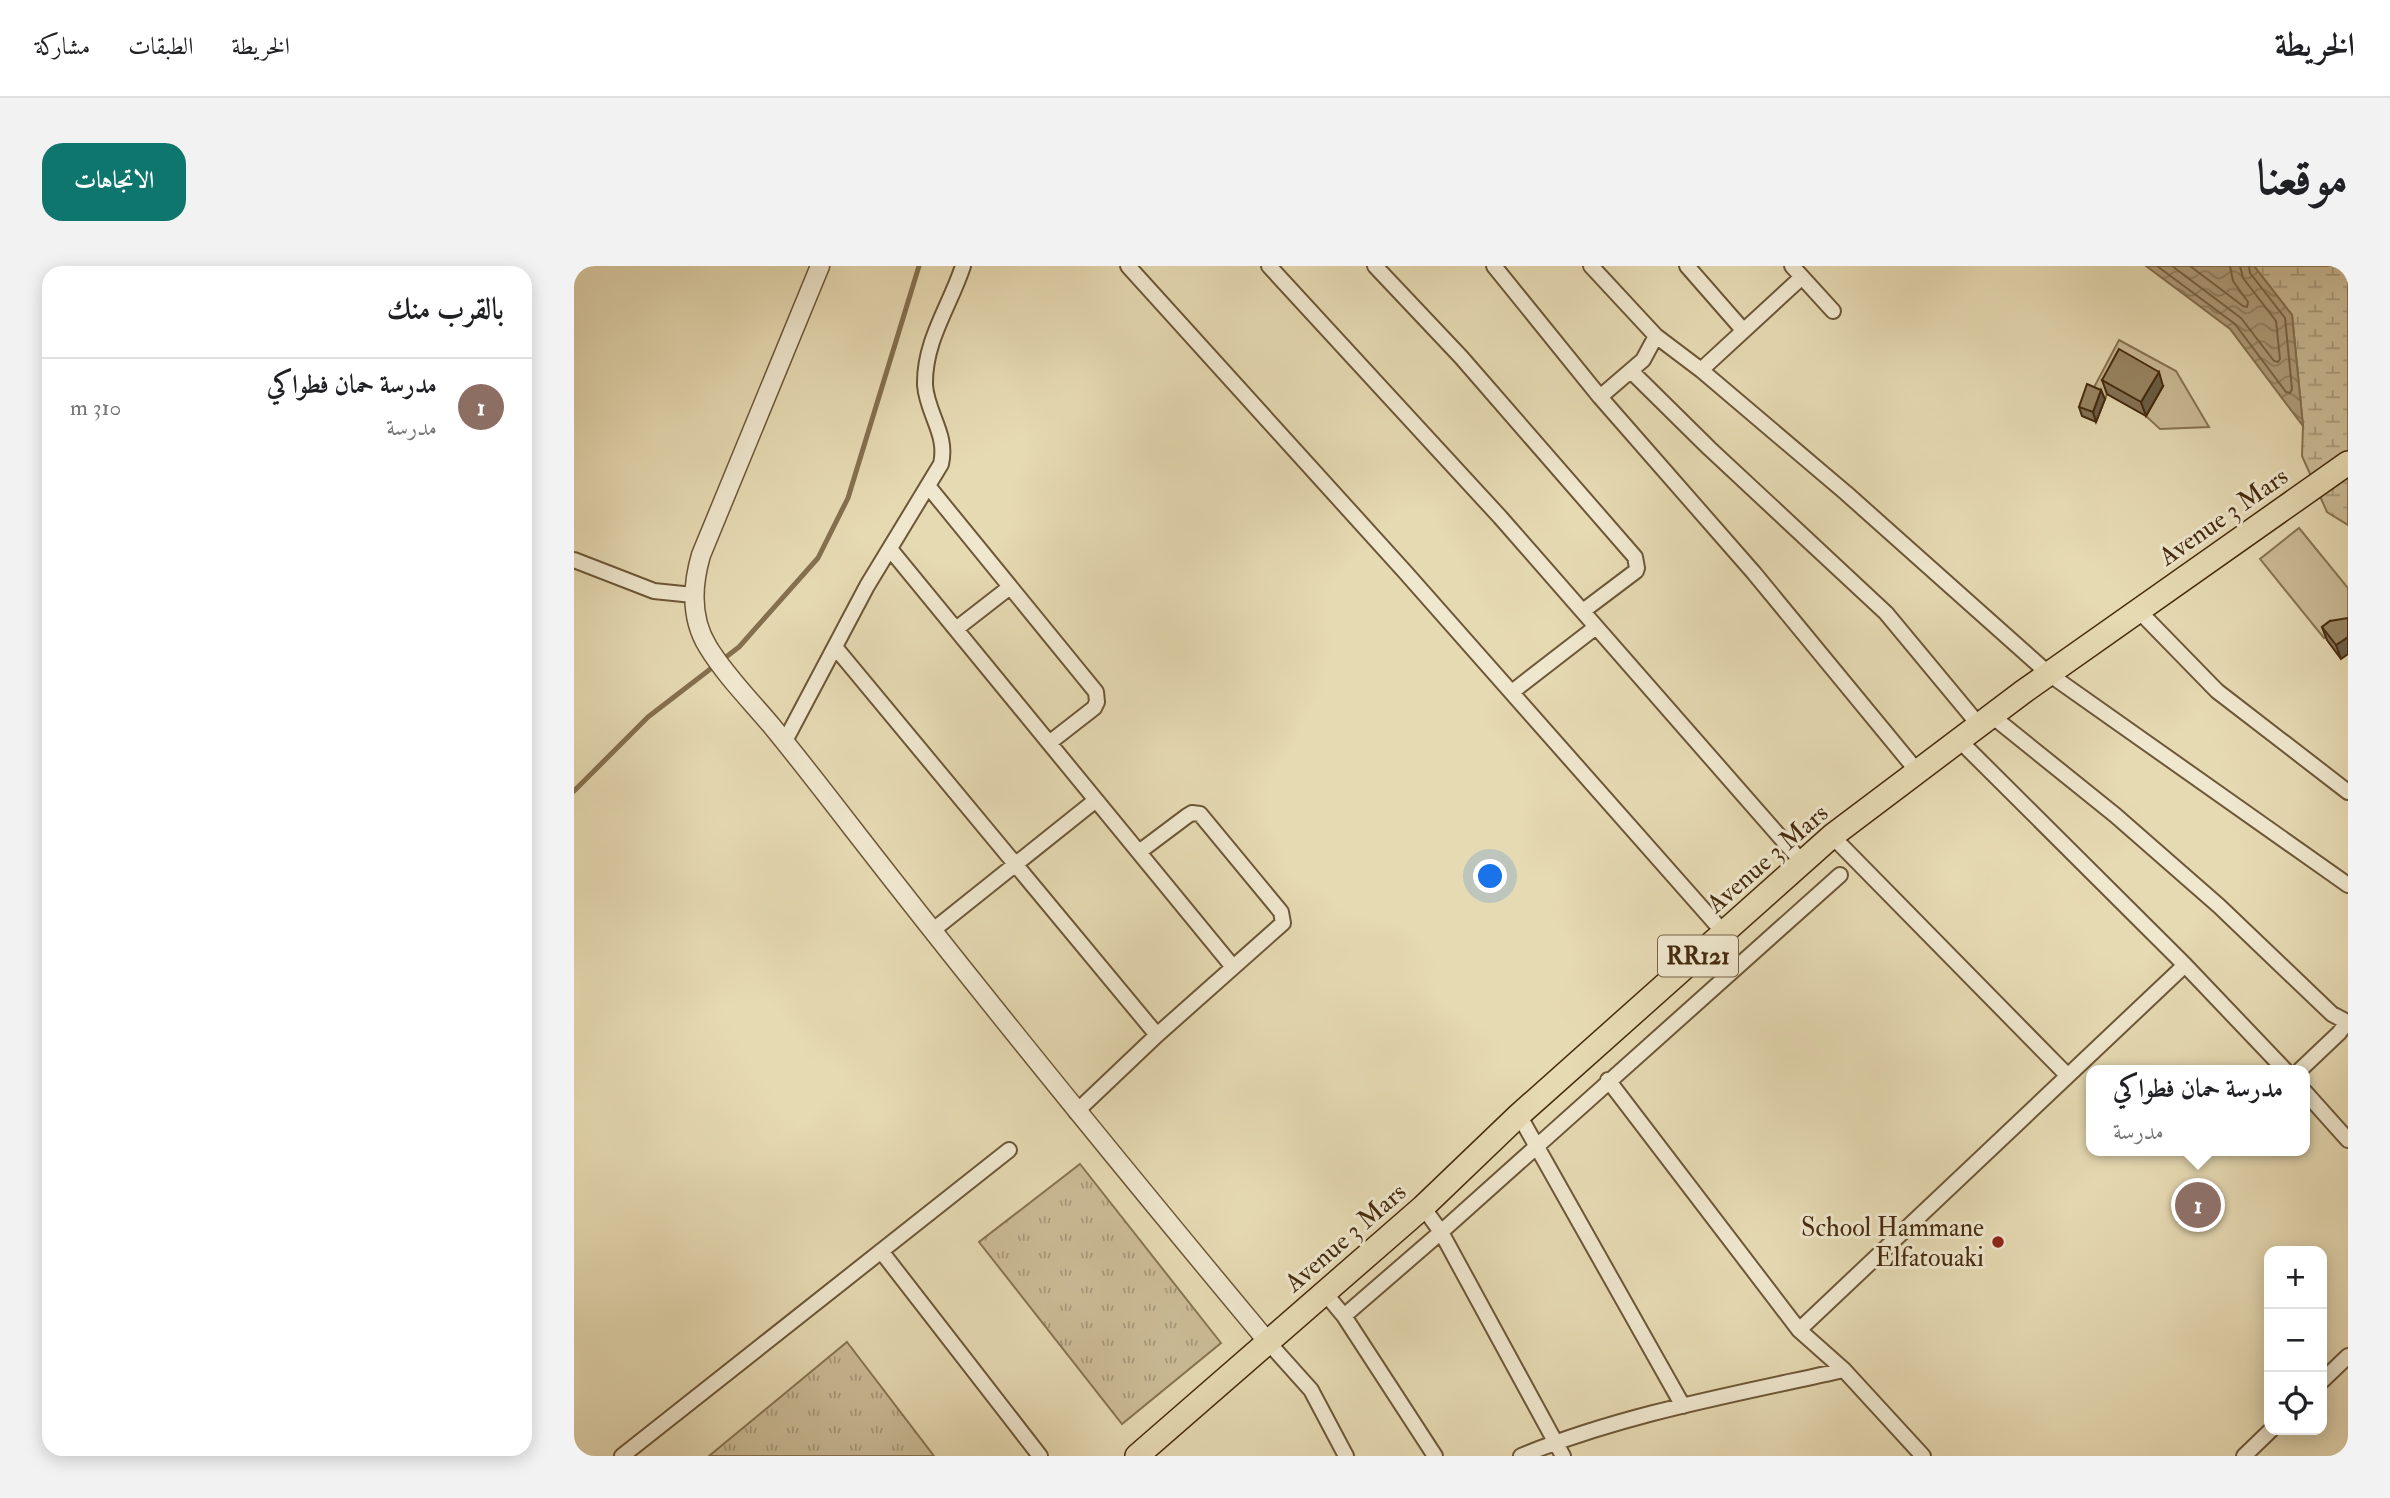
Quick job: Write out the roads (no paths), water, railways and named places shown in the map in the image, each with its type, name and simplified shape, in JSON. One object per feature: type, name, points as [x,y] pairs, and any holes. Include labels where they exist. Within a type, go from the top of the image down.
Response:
[{"type":"main road","name":"Avenue 3 Mars","points":[[1137,1456],[1423,1207],[1518,1115],[1832,836],[1985,720],[2348,463]]},
{"type":"street","points":[[820,266],[695,575],[695,615],[708,647],[1076,1112],[1311,1390],[1346,1456]]},
{"type":"street","points":[[785,741],[867,586],[941,464],[943,440],[928,402],[926,367],[936,327],[962,266]]},
{"type":"street","points":[[1128,266],[1512,692],[1724,933]]},
{"type":"street","points":[[1269,266],[1500,517],[1802,862]]},
{"type":"street","points":[[1375,266],[1461,357],[1635,557],[1636,571],[1583,611]]},
{"type":"street","points":[[1494,266],[1600,397],[1754,573],[1917,771]]},
{"type":"street","points":[[1591,266],[1656,336],[1701,370],[1846,493],[2049,674],[2348,885]]},
{"type":"street","points":[[1687,266],[1744,330]]},
{"type":"street","points":[[1701,370],[1744,330],[1797,271],[1833,311]]},
{"type":"street","points":[[1600,397],[1632,372],[1643,360],[1656,336]]},
{"type":"street","points":[[1632,372],[1709,448],[1886,613],[1985,720],[2115,815],[2219,906],[2332,1014],[2348,1023],[2305,1065]]},
{"type":"street","points":[[928,486],[1094,688],[1098,697],[1094,708],[1049,743]]},
{"type":"street","points":[[890,549],[1233,967]]},
{"type":"street","points":[[574,560],[654,591],[693,595]]},
{"type":"street","points":[[956,629],[1010,587]]},
{"type":"street","points":[[2138,610],[2217,691],[2348,792]]},
{"type":"street","points":[[1512,692],[1596,627]]},
{"type":"street","points":[[835,647],[1157,1035]]},
{"type":"street","points":[[1959,740],[2185,965],[2280,1065]]},
{"type":"street","points":[[932,931],[1096,800]]},
{"type":"street","points":[[1076,1112],[1157,1035],[1283,923],[1284,919],[1282,912],[1200,814],[1192,813],[1139,852]]},
{"type":"street","points":[[1832,836],[2067,1075]]},
{"type":"street","points":[[1344,1316],[1840,875]]},
{"type":"street","points":[[1799,1330],[2185,965]]},
{"type":"street","points":[[1608,1080],[1799,1330],[1844,1370],[1921,1456]]},
{"type":"street","points":[[2310,1098],[2348,1140]]},
{"type":"street","points":[[1518,1115],[1684,1406]]},
{"type":"street","points":[[622,1456],[1009,1150]]},
{"type":"street","points":[[1423,1207],[1441,1232],[1563,1456]]},
{"type":"street","points":[[881,1251],[1040,1456]]},
{"type":"street","points":[[1324,1292],[1344,1316],[1435,1456]]},
{"type":"street","points":[[2327,1376],[2348,1356]]},
{"type":"street","points":[[1521,1456],[1555,1442],[1684,1406],[1844,1370]]},
{"type":"street","points":[[2244,1456],[2267,1435]]},
{"type":"water","points":[[2146,266],[2254,266],[2292,315],[2303,426],[2230,329]]},
{"type":"waterway","points":[[574,791],[648,717],[739,647],[818,558],[848,498],[919,266]]},
{"type":"place","name":"مدرسة حمان فطواكي","points":[[2198,1205]]},
{"type":"place","name":"School Hammane Elfatouaki","points":[[1998,1242]]}]
